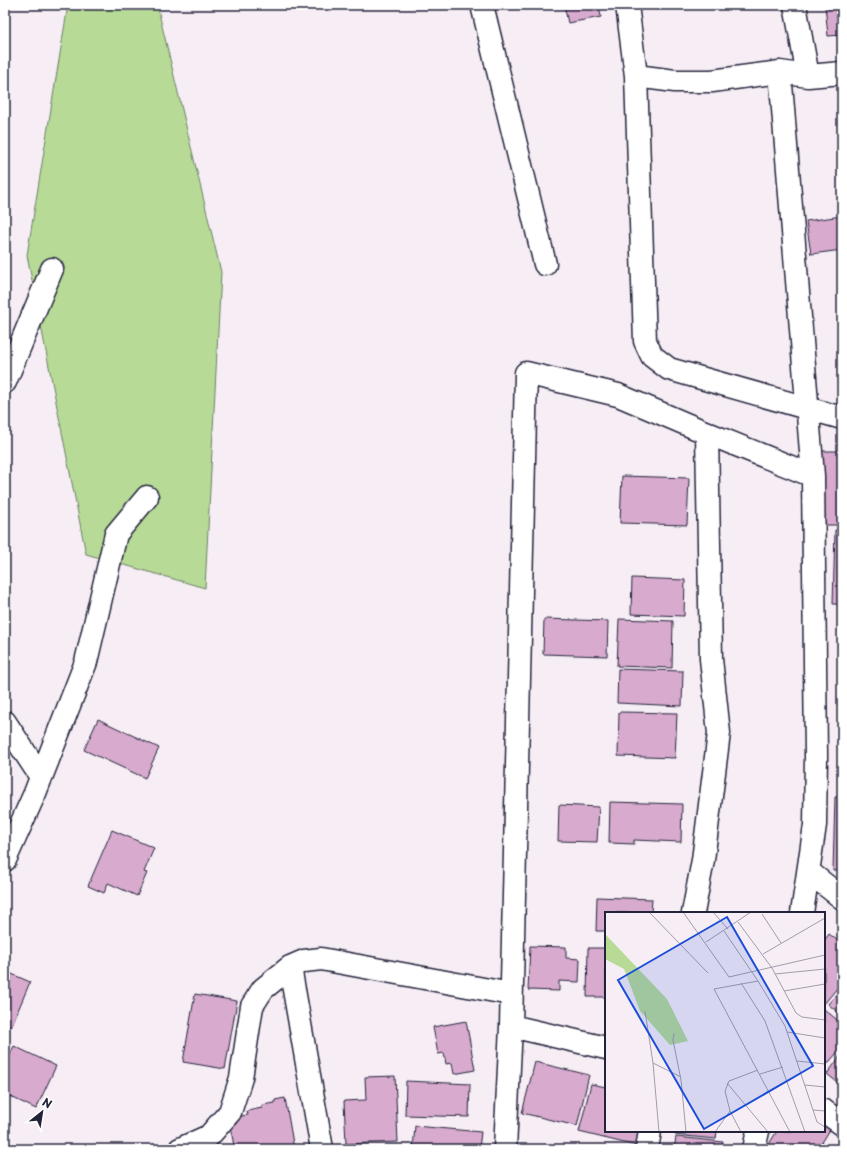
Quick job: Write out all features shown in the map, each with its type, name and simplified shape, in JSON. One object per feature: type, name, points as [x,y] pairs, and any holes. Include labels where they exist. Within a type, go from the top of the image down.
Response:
[{"type":"street","points":[[482,5],[545,264]]},
{"type":"street","points":[[627,5],[636,76],[645,341],[652,356],[669,369],[842,418]]},
{"type":"street","points":[[795,5],[808,76]]},
{"type":"street","points":[[636,76],[675,81],[712,81],[780,72],[808,76],[842,73]]},
{"type":"street","points":[[780,72],[813,476],[816,756],[815,825],[802,912]]},
{"type":"street","points":[[5,382],[52,269]]},
{"type":"street","points":[[505,1149],[511,1026],[526,373],[618,395],[813,476]]},
{"type":"street","points":[[693,912],[703,860],[720,733],[711,659],[707,433]]},
{"type":"street","points":[[5,860],[41,777],[86,662],[116,534],[147,497]]},
{"type":"street","points":[[5,722],[41,777]]},
{"type":"street","points":[[808,872],[842,898]]},
{"type":"street","points":[[180,1149],[209,1142],[230,1112],[241,1078],[252,1006],[263,989],[290,968],[304,961],[321,959],[511,994]]},
{"type":"street","points":[[290,968],[322,1149]]},
{"type":"street","points":[[511,1026],[605,1048]]},
{"type":"street","points":[[825,1112],[842,1124]]},
{"type":"street","points":[[647,1149],[650,1132]]},
{"type":"street","points":[[754,1149],[758,1132]]},
{"type":"green space","points":[[68,5],[157,5],[221,272],[205,588],[86,554],[27,255]]},
{"type":"building","points":[[564,5],[599,5],[601,17],[568,23]]},
{"type":"building","points":[[825,5],[842,5],[842,35],[828,36]]},
{"type":"building","points":[[842,216],[842,250],[811,254],[806,221]]},
{"type":"building","points":[[822,451],[842,451],[842,525],[820,525]]},
{"type":"building","points":[[622,476],[689,478],[687,525],[620,523]]},
{"type":"building","points":[[835,530],[842,530],[842,604],[833,604]]},
{"type":"building","points":[[632,578],[685,580],[684,616],[631,614]]},
{"type":"building","points":[[544,619],[608,621],[607,656],[543,654]]},
{"type":"building","points":[[619,619],[673,621],[672,668],[617,666]]},
{"type":"building","points":[[841,640],[842,714],[839,714]]},
{"type":"building","points":[[618,669],[683,671],[682,706],[617,703]]},
{"type":"building","points":[[619,712],[677,713],[675,758],[618,756]]},
{"type":"building","points":[[98,719],[159,748],[145,778],[84,750]]},
{"type":"building","points":[[835,797],[842,797],[842,871],[833,871]]},
{"type":"building","points":[[610,802],[682,804],[681,842],[634,840],[634,844],[609,843]]},
{"type":"building","points":[[559,805],[599,807],[597,842],[558,841]]},
{"type":"building","points":[[112,830],[154,848],[144,872],[147,873],[137,896],[108,883],[104,893],[88,886]]},
{"type":"building","points":[[597,897],[652,899],[651,912],[605,912],[605,931],[596,931]]},
{"type":"building","points":[[829,934],[842,944],[842,982],[825,1003],[825,940]]},
{"type":"building","points":[[530,946],[566,947],[566,958],[580,959],[579,982],[559,981],[559,991],[528,990]]},
{"type":"building","points":[[588,948],[605,948],[605,997],[587,997]]},
{"type":"building","points":[[5,971],[30,982],[11,1027],[5,1024]]},
{"type":"building","points":[[842,988],[842,1016],[828,1004]]},
{"type":"building","points":[[195,994],[237,1001],[225,1069],[183,1062]]},
{"type":"building","points":[[825,1010],[842,1024],[842,1047],[825,1067]]},
{"type":"building","points":[[466,1021],[475,1070],[454,1074],[452,1063],[446,1064],[444,1053],[438,1054],[433,1027]]},
{"type":"building","points":[[14,1046],[56,1066],[36,1109],[5,1094],[5,1066]]},
{"type":"building","points":[[842,1054],[842,1086],[827,1074]]},
{"type":"building","points":[[535,1062],[589,1075],[577,1126],[522,1113]]},
{"type":"building","points":[[395,1076],[398,1142],[346,1144],[344,1101],[366,1100],[365,1077]]},
{"type":"building","points":[[406,1081],[470,1084],[469,1117],[405,1115]]},
{"type":"building","points":[[591,1084],[605,1087],[605,1132],[645,1132],[641,1147],[579,1132]]},
{"type":"building","points":[[285,1098],[294,1149],[229,1149],[229,1147],[234,1146],[230,1125],[236,1124],[235,1117],[248,1115],[247,1111],[262,1108],[262,1105],[275,1103],[275,1100]]},
{"type":"building","points":[[825,1125],[831,1128],[818,1149],[766,1149],[776,1132],[825,1132]]},
{"type":"building","points":[[415,1126],[481,1132],[479,1149],[413,1149]]},
{"type":"building","points":[[675,1132],[717,1132],[716,1139],[675,1135]]},
{"type":"building","points":[[676,1137],[723,1142],[722,1149],[674,1149]]}]
